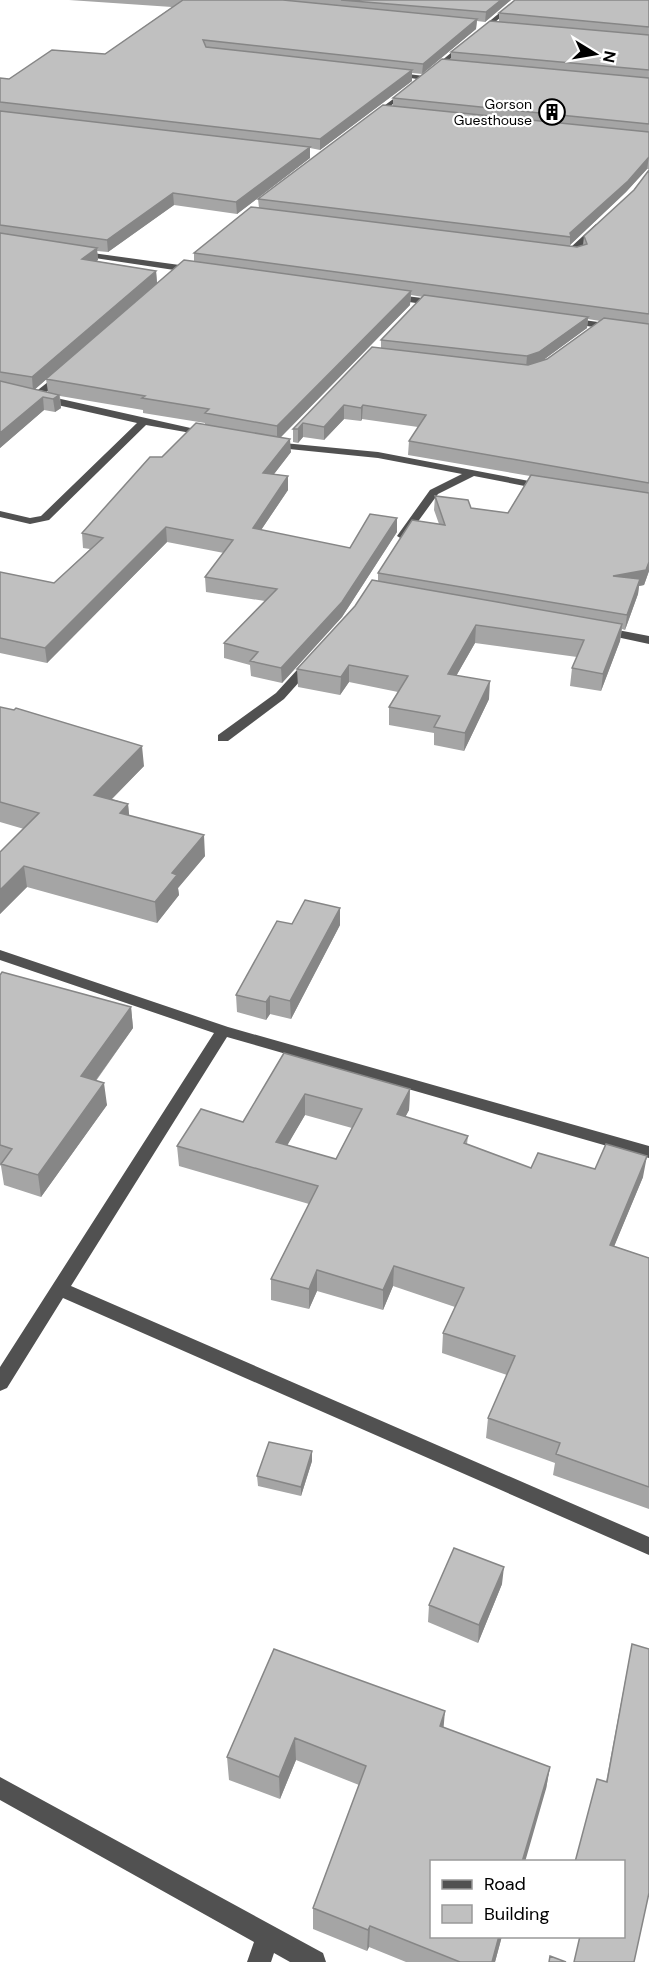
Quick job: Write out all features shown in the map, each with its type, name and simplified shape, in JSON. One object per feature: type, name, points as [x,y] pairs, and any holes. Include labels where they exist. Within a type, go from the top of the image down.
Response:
[{"type":"street","points":[[362,126],[519,0]]},
{"type":"street","points":[[477,24],[499,26]]},
{"type":"street","points":[[438,65],[450,66]]},
{"type":"street","points":[[380,73],[424,78]]},
{"type":"street","points":[[380,111],[392,112]]},
{"type":"street","points":[[563,254],[581,254],[574,249],[607,219]]},
{"type":"street","points":[[72,252],[203,271]]},
{"type":"street","points":[[172,276],[189,261]]},
{"type":"street","points":[[375,294],[417,305],[443,304]]},
{"type":"street","points":[[556,319],[649,332]]},
{"type":"street","points":[[592,332],[601,325]]},
{"type":"street","points":[[36,396],[73,364]]},
{"type":"street","points":[[0,389],[144,422],[224,436]]},
{"type":"street","points":[[0,514],[30,521],[45,518],[144,422]]},
{"type":"street","points":[[280,446],[289,438]]},
{"type":"street","points":[[258,442],[378,455],[561,489]]},
{"type":"street","points":[[393,551],[434,492],[471,474]]},
{"type":"street","points":[[591,629],[649,640]]},
{"type":"street","points":[[223,738],[280,696],[319,654]]},
{"type":"street","points":[[0,955],[223,1031],[649,1152]]},
{"type":"street","points":[[0,1383],[223,1031]]},
{"type":"street","points":[[60,1289],[649,1546]]},
{"type":"street","points":[[0,1788],[314,1962]]},
{"type":"street","points":[[259,1962],[268,1936]]},
{"type":"building","points":[[183,0],[283,0],[477,19],[423,64],[203,40],[206,47],[412,70],[320,139],[0,102],[0,78],[9,79],[52,50],[105,54]]},
{"type":"building","points":[[341,0],[501,0],[486,12]]},
{"type":"building","points":[[515,0],[649,0],[649,27],[499,13]]},
{"type":"building","points":[[490,21],[649,35],[649,70],[451,52]]},
{"type":"building","points":[[442,59],[649,78],[649,124],[393,98]]},
{"type":"building","points":[[383,105],[649,132],[649,157],[628,181],[570,233],[571,237],[258,199]]},
{"type":"building","points":[[0,111],[310,147],[236,202],[173,193],[107,240],[0,225]]},
{"type":"building","points":[[649,170],[649,314],[194,253],[251,207],[577,247],[587,244],[584,236],[634,190]]},
{"type":"building","points":[[0,233],[97,248],[82,259],[156,271],[32,377],[0,372]]},
{"type":"building","points":[[184,260],[411,291],[277,426],[205,413],[209,409],[46,379]]},
{"type":"building","points":[[424,295],[588,317],[539,352],[527,356],[381,340]]},
{"type":"building","points":[[604,318],[649,324],[649,483],[409,441],[426,415],[363,405],[361,408],[344,405],[324,427],[303,423],[298,429],[293,429],[372,347],[528,365],[547,359]]},
{"type":"building","points":[[0,381],[59,395],[53,399],[43,397],[0,433]]},
{"type":"building","points":[[196,423],[290,439],[263,473],[288,476],[253,528],[350,548],[370,514],[397,518],[342,602],[281,668],[250,661],[258,652],[224,643],[277,589],[205,577],[233,540],[166,527],[45,648],[0,638],[0,572],[54,583],[103,538],[82,533],[150,457],[162,457]]},
{"type":"building","points":[[531,475],[649,493],[649,562],[646,570],[613,576],[640,579],[627,615],[378,573],[412,520],[445,525],[435,496],[468,500],[471,508],[508,513]]},
{"type":"building","points":[[372,580],[622,624],[603,674],[572,668],[584,640],[476,625],[448,674],[490,681],[465,733],[434,727],[440,716],[389,707],[408,676],[349,665],[341,677],[297,669],[355,606]]},
{"type":"building","points":[[0,707],[14,710],[16,708],[142,746],[94,795],[128,804],[120,813],[204,835],[172,873],[177,875],[155,902],[24,866],[0,890],[0,852],[39,813],[0,802]]},
{"type":"building","points":[[305,900],[340,908],[290,1001],[270,996],[266,1002],[236,995],[277,921],[292,924]]},
{"type":"building","points":[[2,972],[131,1007],[81,1076],[104,1083],[38,1175],[1,1164],[12,1149],[0,1145],[0,975]]},
{"type":"building","points":[[284,1053],[410,1089],[397,1114],[468,1136],[464,1143],[531,1168],[538,1153],[595,1169],[606,1144],[647,1156],[610,1245],[649,1258],[649,1487],[556,1454],[560,1443],[488,1418],[515,1356],[443,1333],[464,1288],[394,1266],[383,1290],[317,1270],[309,1289],[271,1279],[318,1186],[177,1146],[201,1109],[243,1122]],"holes":[[[305,1094],[362,1109],[336,1159],[276,1142]]]},
{"type":"building","points":[[269,1442],[312,1451],[301,1487],[257,1476]]},
{"type":"building","points":[[454,1548],[504,1567],[479,1625],[429,1605]]},
{"type":"building","points":[[632,1644],[649,1649],[649,1893],[634,1962],[574,1962],[580,1938],[625,1938],[625,1860],[576,1860],[597,1779],[607,1782]]},
{"type":"building","points":[[274,1649],[445,1711],[440,1726],[550,1767],[523,1860],[430,1860],[430,1938],[498,1938],[492,1962],[460,1962],[370,1926],[368,1930],[313,1908],[366,1766],[295,1738],[279,1777],[227,1757]]},
{"type":"building","points":[[550,1956],[566,1962],[549,1962]]},
{"type":"place","name":"Gorson Guesthouse","points":[[552,112]]}]
